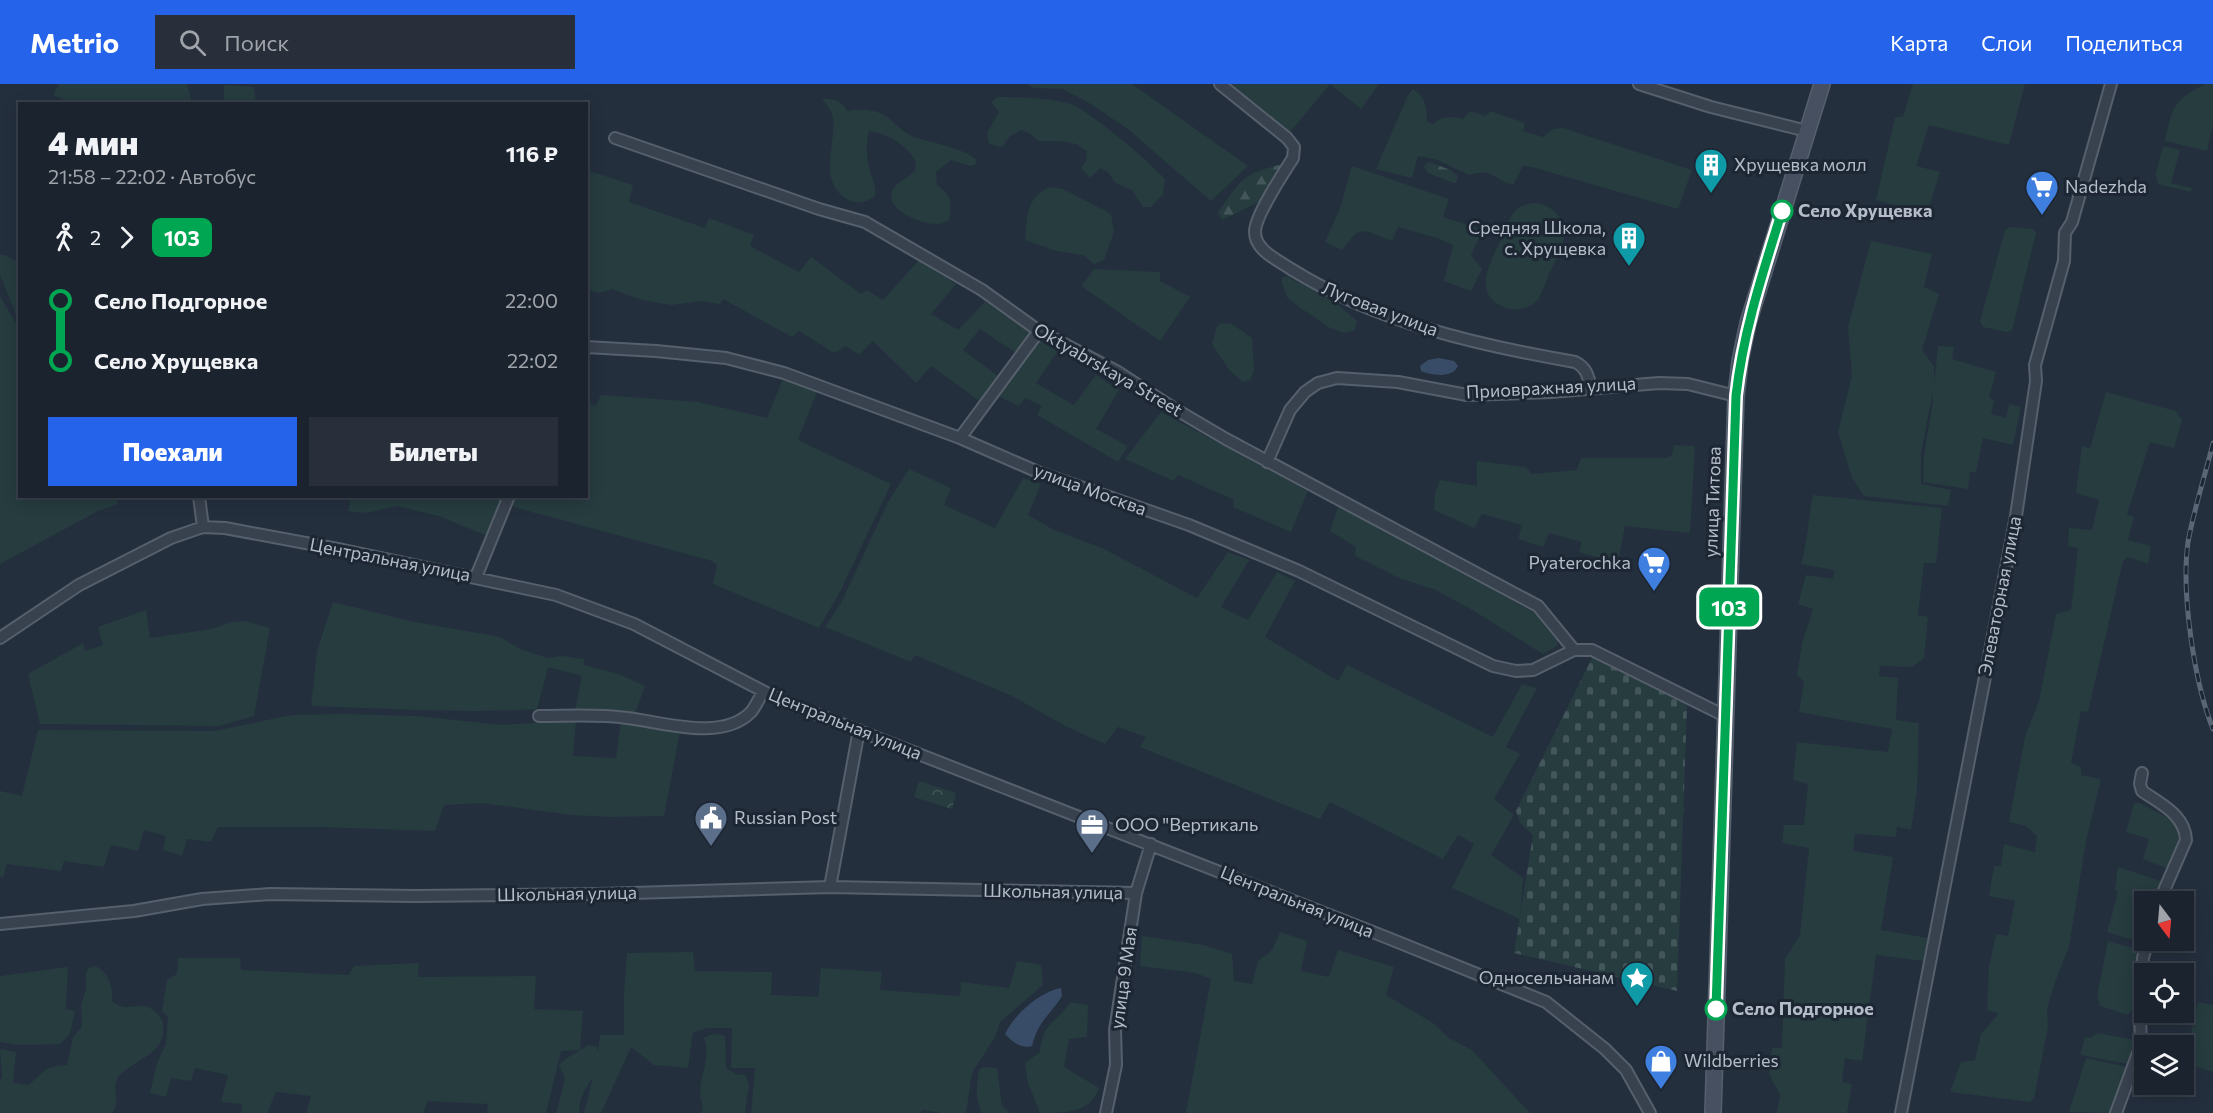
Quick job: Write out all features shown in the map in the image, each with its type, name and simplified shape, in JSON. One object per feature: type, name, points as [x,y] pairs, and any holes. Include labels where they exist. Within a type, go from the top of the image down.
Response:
[{"type":"main road","name":"улица Титова","points":[[1713,1113],[1736,396],[1748,323],[1822,84]]},
{"type":"street","name":"Луговая улица","points":[[1220,84],[1287,138],[1294,147],[1293,158],[1259,219],[1255,232],[1260,246],[1268,254],[1324,289],[1428,329],[1493,347],[1575,362],[1586,371],[1591,388]]},
{"type":"street","points":[[1639,84],[1711,107],[1807,131]]},
{"type":"street","name":"Элеваторная улица","points":[[1900,1113],[2016,516],[2036,381],[2035,365],[2064,261],[2065,233],[2072,222],[2111,84]]},
{"type":"street","name":"Oktyabrskaya Street","points":[[615,138],[819,209],[865,222],[982,290],[1040,331],[1118,372],[1175,409],[1267,462],[1538,606],[1575,650]]},
{"type":"street","points":[[960,438],[1040,331]]},
{"type":"street","name":"улица Москва","points":[[588,347],[726,358],[784,373],[960,438],[1038,472],[1189,525],[1299,571],[1493,666],[1516,671],[1533,670],[1575,650]]},
{"type":"street","name":"Приовражная улица","points":[[1267,462],[1290,410],[1305,392],[1318,383],[1337,378],[1398,382],[1467,395],[1551,392],[1610,388],[1630,384],[1688,384],[1736,396]]},
{"type":"street","points":[[199,498],[203,526]]},
{"type":"street","points":[[476,578],[508,498]]},
{"type":"street","name":"Центральная улица","points":[[0,638],[79,585],[171,538],[203,526],[225,528],[556,595],[633,624],[763,692],[1546,1002],[1605,1049],[1626,1070],[1650,1113]]},
{"type":"street","points":[[1575,650],[1592,650],[1727,717]]},
{"type":"street","points":[[539,716],[624,718],[696,728],[717,728],[734,723],[751,712],[763,692]]},
{"type":"street","points":[[830,887],[859,730]]},
{"type":"street","points":[[2142,773],[2140,784],[2142,791],[2181,820],[2186,829],[2186,840],[2164,891]]},
{"type":"street","name":"улица 9 Мая","points":[[1106,1113],[1116,1065],[1115,1030],[1136,892],[1151,844]]},
{"type":"street","name":"Школьная улица","points":[[0,924],[134,910],[202,899],[270,894],[416,896],[599,894],[830,887],[1136,892]]},
{"type":"street","points":[[2116,1113],[2141,1045],[2142,958],[2144,951]]},
{"type":"green space","points":[[59,84],[187,84],[192,102],[64,102],[63,99],[53,95]]},
{"type":"green space","points":[[1027,84],[1132,84],[1248,166],[1211,201],[1129,130],[1091,104],[1063,89],[1034,88]]},
{"type":"green space","points":[[1233,84],[1330,84],[1291,131],[1284,131],[1230,87]]},
{"type":"green space","points":[[1330,84],[1377,84],[1378,85],[1361,109]]},
{"type":"green space","points":[[1913,84],[2025,84],[2009,145],[1929,125],[1916,166],[1940,172],[1927,214],[1876,200],[1895,118],[1903,116]]},
{"type":"green space","points":[[2205,84],[2213,84],[2213,124],[2207,151],[2165,141],[2176,106],[2187,95]]},
{"type":"green space","points":[[224,85],[254,87],[256,102],[224,102]]},
{"type":"green space","points":[[1413,89],[1425,103],[1427,122],[1434,124],[1447,117],[1463,119],[1470,111],[1485,116],[1490,111],[1525,123],[1523,131],[1543,137],[1553,129],[1563,128],[1692,170],[1678,209],[1532,167],[1523,166],[1513,185],[1489,174],[1469,175],[1435,159],[1418,156],[1412,178],[1376,169],[1408,95]]},
{"type":"green space","points":[[997,97],[1055,100],[1080,109],[1120,138],[1165,179],[1163,194],[1151,207],[1143,207],[1132,190],[1115,183],[1108,172],[1100,168],[1090,178],[1081,168],[1086,161],[1087,151],[1076,144],[1038,141],[1029,133],[1021,130],[1010,136],[1003,146],[998,147],[989,143],[987,133],[999,112],[991,102]]},
{"type":"green space","points":[[822,98],[840,102],[847,111],[866,110],[880,113],[914,137],[954,148],[976,159],[976,164],[971,166],[951,160],[936,172],[937,185],[950,200],[949,220],[938,224],[923,222],[908,216],[896,207],[891,196],[893,189],[914,171],[916,165],[914,158],[902,145],[874,132],[869,131],[867,149],[875,196],[859,203],[839,193],[833,184],[830,164],[833,118]]},
{"type":"green space","points":[[2163,146],[2180,150],[2171,183],[2192,188],[2191,192],[2158,184],[2156,174]]},
{"type":"green space","points":[[1430,162],[1458,176],[1456,182],[1428,173],[1424,167]]},
{"type":"green space","points":[[1279,165],[1282,168],[1261,201],[1222,220],[1218,212],[1242,181],[1256,172]]},
{"type":"green space","points":[[1352,166],[1449,199],[1443,217],[1483,230],[1471,255],[1482,269],[1471,291],[1444,281],[1453,245],[1437,238],[1398,227],[1392,241],[1366,231],[1356,233],[1342,250],[1325,242],[1340,208]]},
{"type":"green space","points":[[588,171],[633,185],[629,202],[705,228],[709,218],[754,235],[750,246],[799,272],[811,257],[861,294],[867,290],[883,300],[919,260],[956,284],[931,314],[958,330],[985,302],[1032,332],[1016,353],[980,329],[963,350],[999,377],[981,402],[931,366],[916,383],[873,341],[859,355],[846,346],[834,353],[799,331],[792,337],[723,299],[720,304],[702,301],[671,305],[642,300],[612,289],[599,293],[588,289]]},
{"type":"green space","points":[[1050,187],[1063,189],[1111,214],[1114,232],[1104,260],[1094,264],[1083,255],[1056,251],[1025,240],[1027,216],[1032,202],[1042,191]]},
{"type":"green space","points":[[1533,203],[1546,206],[1557,214],[1565,232],[1564,239],[1536,301],[1530,306],[1509,309],[1495,302],[1489,295],[1486,277],[1511,216],[1520,207]]},
{"type":"green space","points":[[2010,227],[2033,229],[2036,233],[2012,330],[2008,332],[1983,327],[1980,321],[2005,230]]},
{"type":"green space","points":[[1871,241],[1932,254],[1924,287],[1939,294],[1922,350],[1934,366],[1934,384],[1938,346],[1954,347],[1952,359],[1996,372],[1989,397],[1994,401],[1991,414],[2006,418],[2009,404],[2021,407],[2013,445],[1983,438],[1976,472],[1970,472],[1968,489],[1923,482],[1924,454],[1933,391],[1921,453],[1921,484],[1951,490],[1948,506],[1864,496],[1852,478],[1838,432],[1852,376],[1848,327]]},
{"type":"green space","points":[[0,255],[5,255],[18,262],[18,320],[0,275]]},
{"type":"green space","points":[[1094,269],[1160,272],[1160,281],[1190,297],[1160,341],[1081,286]]},
{"type":"green space","points":[[1289,276],[1346,311],[1357,321],[1355,330],[1344,333],[1330,328],[1299,307],[1287,297],[1282,283],[1282,277]]},
{"type":"green space","points":[[0,296],[18,327],[18,498],[116,498],[118,504],[98,511],[0,564]]},
{"type":"green space","points":[[1222,323],[1232,324],[1252,338],[1254,371],[1250,380],[1243,382],[1229,370],[1212,344],[1217,326]]},
{"type":"green space","points":[[1039,340],[1058,351],[1036,383],[1074,405],[1096,375],[1119,390],[1096,429],[1128,446],[1118,462],[1037,415],[1042,406],[1025,398],[1019,406],[996,395]]},
{"type":"green space","points":[[783,379],[817,392],[798,440],[891,484],[840,592],[819,628],[713,584],[717,565],[712,561],[514,507],[512,503],[514,498],[588,498],[588,404],[596,405],[601,395],[698,402],[767,418]]},
{"type":"green space","points":[[2106,392],[2176,411],[2182,420],[2174,448],[2150,442],[2127,514],[2134,517],[2128,540],[2151,546],[2148,564],[2128,557],[2123,561],[2088,712],[2081,711],[2071,763],[2081,767],[2081,775],[2101,779],[2086,841],[2069,947],[2047,1009],[2048,1027],[2034,1098],[2030,1102],[1950,1092],[1961,1062],[1975,1060],[1981,1034],[1999,1013],[1987,1010],[1989,967],[1996,934],[2008,936],[2015,901],[1989,896],[1994,866],[2001,866],[2004,844],[2035,852],[2037,836],[2026,826],[2009,822],[2025,737],[2039,701],[2056,614],[2071,610],[2078,548],[2068,546],[2069,528],[2092,530],[2099,500],[2076,493],[2082,446],[2090,448]]},
{"type":"green space","points":[[1161,412],[1308,491],[1291,532],[1233,507],[1234,500],[1178,475],[1174,481],[1125,459]]},
{"type":"green space","points":[[1674,445],[1695,446],[1690,533],[1625,526],[1618,563],[1579,552],[1582,542],[1549,533],[1543,547],[1518,539],[1522,525],[1482,514],[1474,528],[1434,510],[1435,493],[1440,480],[1477,486],[1477,461],[1526,467],[1532,474],[1577,470],[1581,458],[1667,458],[1672,455]]},
{"type":"green space","points":[[909,469],[951,488],[944,505],[995,528],[1023,478],[1041,484],[1028,515],[1054,530],[1102,548],[1197,598],[1228,552],[1249,560],[1221,607],[1248,620],[1277,572],[1295,581],[1265,637],[1338,681],[1347,665],[1493,737],[1522,684],[1537,688],[1506,747],[1520,754],[1494,799],[1514,815],[1491,855],[1523,878],[1520,919],[1452,888],[1474,844],[1458,835],[1443,859],[1330,802],[1320,819],[1140,747],[1146,737],[1118,727],[1105,744],[1065,726],[1012,696],[915,655],[911,662],[825,627],[841,603],[888,502]]},
{"type":"green space","points":[[1813,495],[1942,508],[1936,563],[1924,563],[1918,615],[1928,617],[1924,658],[1912,667],[1880,666],[1879,676],[1898,678],[1896,720],[1919,723],[1917,791],[1911,830],[1897,827],[1896,837],[1855,834],[1853,851],[1893,857],[1881,930],[1928,938],[1924,961],[1876,955],[1862,1061],[1845,1058],[1842,1082],[1852,1084],[1847,1113],[1777,1113],[1780,1095],[1769,1074],[1772,1048],[1782,1048],[1785,959],[1800,935],[1809,848],[1782,843],[1784,825],[1804,825],[1808,784],[1793,780],[1797,742],[1888,752],[1892,729],[1799,712],[1804,682],[1797,675],[1802,643],[1813,609],[1798,604],[1806,575],[1833,579],[1834,570],[1801,564]]},
{"type":"green space","points":[[351,498],[503,498],[487,536],[439,516],[398,506],[365,513],[348,511]]},
{"type":"green space","points":[[1339,505],[1535,613],[1558,642],[1557,646],[1543,654],[1436,590],[1399,578],[1355,556],[1356,547],[1330,531]]},
{"type":"green space","points":[[333,602],[410,621],[500,637],[520,649],[548,658],[562,656],[584,659],[584,665],[621,675],[645,686],[635,713],[612,710],[575,711],[582,676],[548,667],[537,709],[452,711],[311,706],[317,651]]},
{"type":"green space","points":[[146,610],[150,638],[212,629],[231,622],[245,621],[270,628],[254,716],[219,726],[40,724],[28,674],[83,643],[85,651],[103,645],[98,627]]},
{"type":"green space","points":[[1593,656],[1687,705],[1677,991],[1514,953],[1533,835],[1520,823],[1516,811]]},
{"type":"green space","points":[[292,715],[417,716],[502,725],[576,720],[573,756],[616,758],[621,722],[680,732],[664,816],[572,815],[481,803],[444,805],[435,831],[322,827],[218,827],[211,842],[187,839],[182,856],[163,850],[166,836],[144,830],[138,851],[111,845],[104,867],[64,861],[61,871],[7,864],[3,877],[0,877],[0,791],[22,796],[38,730],[214,731]]},
{"type":"green space","points":[[919,781],[956,793],[952,809],[914,797]]},
{"type":"green space","points":[[2134,803],[2140,803],[2164,816],[2177,827],[2178,842],[2169,869],[2143,859],[2149,839],[2126,832]]},
{"type":"green space","points":[[2118,867],[2161,881],[2158,891],[2134,891],[2134,940],[2107,932],[2118,892],[2115,890]]},
{"type":"green space","points":[[1280,932],[1307,941],[1301,971],[1329,977],[1338,950],[1394,967],[1386,995],[1433,1023],[1449,1038],[1472,1050],[1530,1113],[1186,1113],[1211,979],[1196,973],[1140,966],[1142,936],[1204,945],[1232,954],[1234,981],[1252,984],[1258,961],[1272,950]]},
{"type":"green space","points":[[2108,941],[2140,951],[2139,963],[2134,963],[2134,1007],[2128,1015],[2100,1006],[2097,996]]},
{"type":"green space","points":[[693,952],[695,971],[772,972],[771,995],[818,997],[821,968],[882,972],[880,990],[960,996],[961,982],[1009,988],[1017,961],[1041,965],[1043,985],[1000,1022],[995,1037],[972,1073],[966,1113],[922,1110],[921,1113],[751,1113],[755,1068],[731,1068],[732,1028],[707,1028],[693,1033],[688,1068],[654,1065],[631,1047],[601,1113],[584,1113],[593,1077],[583,1094],[579,1113],[556,1113],[565,1079],[559,1065],[588,1045],[596,1046],[598,1051],[600,1035],[624,1035],[627,953]]},
{"type":"green space","points":[[178,958],[240,958],[241,970],[349,975],[354,966],[419,963],[418,977],[536,976],[534,1009],[583,1011],[580,1050],[561,1051],[546,1113],[487,1113],[488,1104],[428,1101],[423,1113],[306,1113],[311,1096],[276,1092],[267,1113],[241,1113],[242,1104],[221,1102],[228,1075],[195,1068],[191,1081],[171,1078],[166,1097],[150,1093],[157,1063],[166,1043],[168,1017],[162,1011],[167,980],[177,974]]},
{"type":"green space","points":[[95,966],[104,972],[109,980],[112,1001],[123,1007],[148,1007],[161,1018],[163,1034],[161,1042],[156,1049],[128,1068],[117,1079],[116,1104],[112,1113],[0,1113],[0,1080],[2,1077],[0,1049],[16,1052],[13,1083],[28,1085],[44,1071],[52,1067],[67,1065],[73,1037],[82,1026],[81,1004],[86,990],[86,973],[89,968]]},
{"type":"green space","points":[[68,967],[66,1009],[75,1011],[70,1034],[60,1044],[20,1045],[0,1042],[0,976]]},
{"type":"green space","points":[[1070,1002],[1088,1005],[1087,1037],[1069,1039],[1064,1067],[1099,1088],[1090,1102],[1076,1110],[1040,1113],[1028,1083],[1025,1063],[1040,1052],[1047,1028]]},
{"type":"green space","points":[[2198,1002],[2213,1005],[2213,1072],[2194,1066],[2194,1035],[2190,1035]]},
{"type":"green space","points":[[2098,1033],[2134,1040],[2128,1064],[2080,1055],[2085,1037],[2090,1038]]},
{"type":"green space","points":[[718,1034],[725,1036],[726,1068],[736,1074],[745,1075],[749,1084],[745,1113],[700,1113],[703,1111],[700,1092],[706,1059],[704,1038]]},
{"type":"green space","points":[[2086,1058],[2127,1067],[2110,1113],[2069,1112]]},
{"type":"green space","points":[[984,1067],[997,1068],[1002,1106],[1010,1113],[982,1113],[977,1097],[977,1087],[979,1070]]},
{"type":"water","points":[[1439,358],[1454,361],[1458,366],[1451,373],[1446,374],[1436,375],[1421,371],[1420,366],[1428,360]]},
{"type":"water","points":[[1061,988],[1062,996],[1041,1024],[1032,1046],[1020,1046],[1005,1034],[1014,1019],[1028,1005],[1044,994]]},
{"type":"railway","points":[[2213,443],[2196,505],[2186,562],[2188,611],[2195,662],[2206,710],[2213,729]]},
{"type":"bus line","name":"103","points":[[1716,1009],[1736,396],[1748,323],[1782,211]]},
{"type":"place","name":"Хрущевка молл","points":[[1711,194]]},
{"type":"place","name":"Село Хрущевка","points":[[1782,211]]},
{"type":"place","name":"Nadezhda","points":[[2042,216]]},
{"type":"place","name":"Средняя Школа, с. Хрущевка","points":[[1629,267]]},
{"type":"place","name":"Pyaterochka","points":[[1654,592]]},
{"type":"place","name":"Russian Post","points":[[711,847]]},
{"type":"place","name":"ООО \"Вертикаль","points":[[1092,854]]},
{"type":"place","name":"Односельчанам","points":[[1637,1007]]},
{"type":"place","name":"Село Подгорное","points":[[1716,1009]]},
{"type":"place","name":"Wildberries","points":[[1661,1090]]}]
